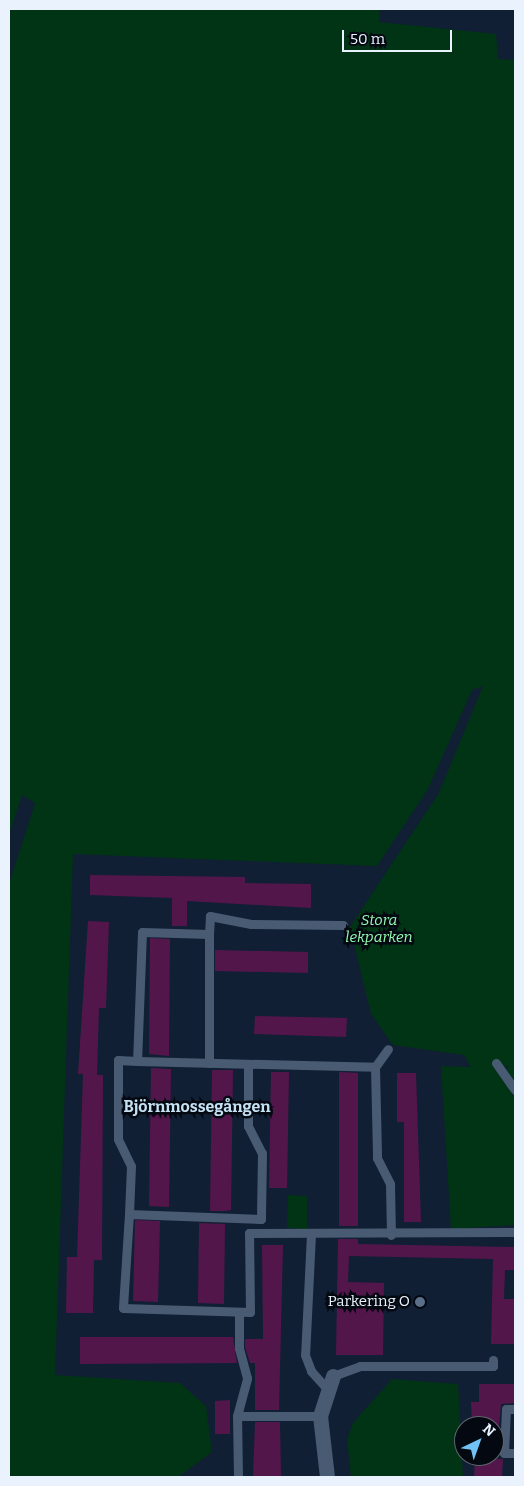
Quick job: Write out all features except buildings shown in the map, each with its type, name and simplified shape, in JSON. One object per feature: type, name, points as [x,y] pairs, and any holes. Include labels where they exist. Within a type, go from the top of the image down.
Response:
[{"type":"street","points":[[327,1477],[320,1416],[331,1383]]},
{"type":"lane","points":[[209,1063],[210,916],[252,924],[343,925]]},
{"type":"lane","points":[[137,1061],[142,932],[209,934]]},
{"type":"lane","points":[[388,1049],[375,1067],[377,1158],[390,1184],[391,1235]]},
{"type":"lane","points":[[375,1067],[118,1060],[118,1140],[131,1166],[123,1308],[250,1312],[249,1233],[391,1235],[515,1232]]},
{"type":"lane","points":[[496,1063],[515,1090]]},
{"type":"lane","points":[[248,1064],[248,1126],[262,1152],[261,1233]]},
{"type":"lane","points":[[129,1214],[261,1219]]},
{"type":"lane","points":[[311,1234],[305,1354],[311,1371],[331,1383],[360,1366],[493,1366],[493,1360]]},
{"type":"lane","points":[[238,1477],[238,1416],[247,1378],[239,1348],[239,1312]]},
{"type":"lane","points":[[515,1409],[506,1409],[504,1454],[515,1453]]},
{"type":"lane","points":[[238,1416],[320,1416]]},
{"type":"green space","name":"Stora lekparken","points":[[9,9],[379,9],[379,22],[496,34],[498,59],[515,60],[515,1088],[506,1070],[509,1066],[494,1068],[515,1098],[515,1225],[451,1229],[441,1066],[471,1067],[464,1055],[393,1045],[371,1014],[350,927],[439,793],[483,686],[472,690],[428,789],[377,866],[73,854],[55,1375],[180,1383],[206,1406],[212,1452],[178,1477],[9,1477],[9,884],[35,803],[22,795],[9,835]]},
{"type":"green space","points":[[288,1195],[307,1196],[307,1229],[287,1228]]},
{"type":"green space","points":[[392,1379],[458,1384],[460,1416],[454,1416],[454,1466],[462,1466],[463,1477],[351,1477],[347,1439],[353,1423]]},
{"type":"place","name":"Parkering O","points":[[420,1302]]},
{"type":"district","name":"Björnmossegången","points":[[197,1107]]}]
